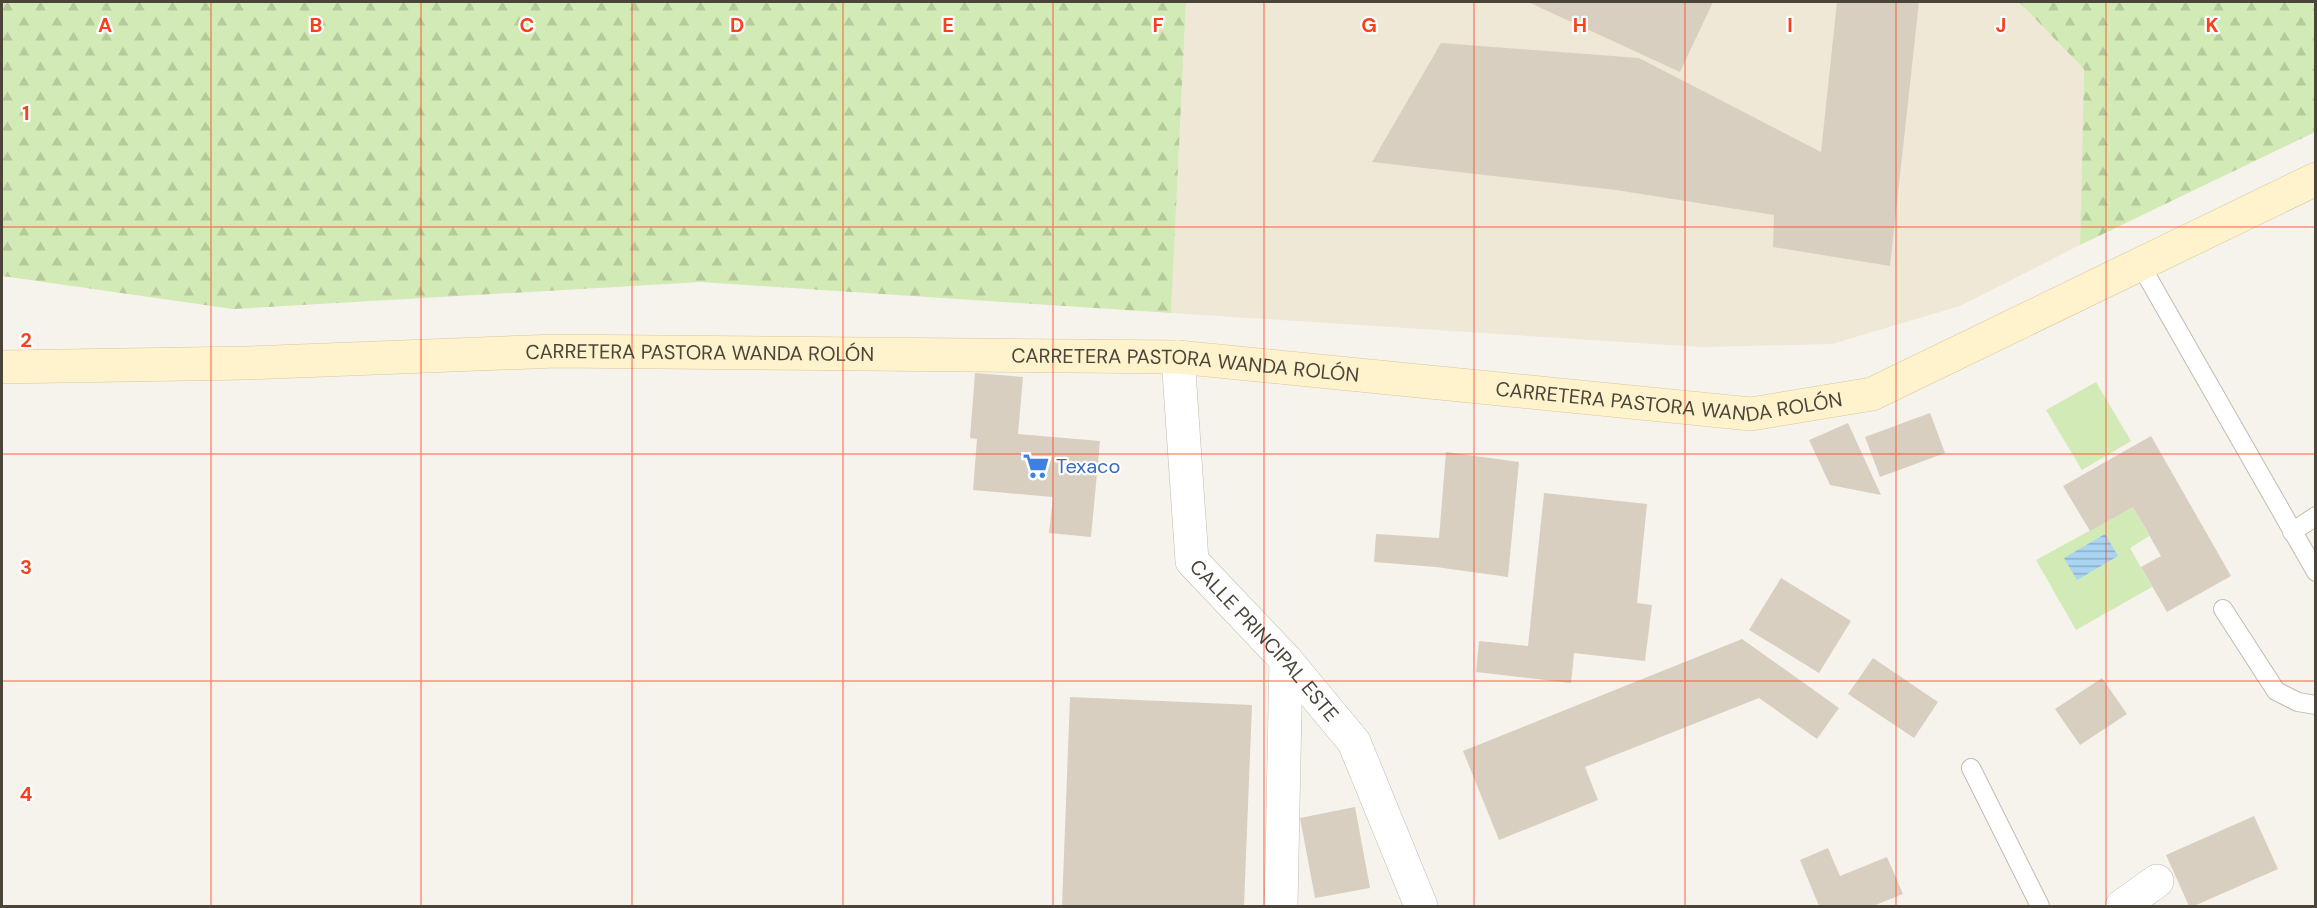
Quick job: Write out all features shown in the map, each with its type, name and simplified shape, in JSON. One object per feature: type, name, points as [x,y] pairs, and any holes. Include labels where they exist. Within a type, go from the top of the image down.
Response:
[{"type":"street","name":"CARRETERA PASTORA WANDA ROLÓN","points":[[2,367],[247,363],[556,351],[1178,357],[1751,414],[1872,394],[2316,179]]},
{"type":"street","name":"CALLE PRINCIPAL ESTE","points":[[1178,357],[1192,561],[1286,660],[1354,742],[1421,906]]},
{"type":"street","points":[[1281,906],[1286,660]]},
{"type":"street","points":[[2122,906],[2157,881]]},
{"type":"lane","points":[[2140,264],[2316,572]]},
{"type":"lane","points":[[2292,532],[2316,516]]},
{"type":"lane","points":[[2223,609],[2276,692],[2298,702],[2316,705]]},
{"type":"lane","points":[[1971,768],[2040,906]]},
{"type":"shaded area","points":[[1186,2],[2019,2],[2084,69],[2080,245],[1960,306],[1832,344],[1701,347],[1171,313]]},
{"type":"green space","points":[[2,2],[1186,2],[1171,313],[701,282],[233,309],[2,276]]},
{"type":"green space","points":[[2019,2],[2315,2],[2315,132],[2080,245],[2084,69]]},
{"type":"green space","points":[[2096,382],[2131,441],[2082,470],[2046,410]]},
{"type":"green space","points":[[2133,507],[2149,536],[2130,548],[2152,587],[2076,630],[2036,560]]},
{"type":"water","points":[[2105,534],[2118,556],[2077,580],[2064,558]]},
{"type":"building","points":[[1528,2],[1713,2],[1680,72]]},
{"type":"building","points":[[1837,2],[1919,2],[1890,266],[1773,247],[1774,215],[1616,190],[1372,162],[1441,43],[1639,58],[1821,152]]},
{"type":"building","name":"Texaco","points":[[975,373],[1023,377],[1018,434],[1100,441],[1091,537],[1049,533],[1053,497],[973,490],[977,439],[970,438]]},
{"type":"building","points":[[1930,413],[1945,453],[1880,477],[1865,437]]},
{"type":"building","points":[[1848,423],[1881,495],[1830,485],[1809,440]]},
{"type":"building","points":[[2151,436],[2231,576],[2167,612],[2141,567],[2161,556],[2133,507],[2090,531],[2063,486]]},
{"type":"building","points":[[1446,452],[1519,462],[1508,577],[1436,567],[1374,562],[1376,534],[1439,538]]},
{"type":"building","points":[[1544,493],[1647,504],[1637,603],[1652,605],[1645,661],[1574,653],[1571,683],[1476,672],[1479,641],[1528,646]]},
{"type":"building","points":[[1781,578],[1851,621],[1819,673],[1749,630]]},
{"type":"building","points":[[1742,639],[1839,708],[1817,739],[1759,698],[1585,767],[1598,800],[1499,840],[1463,751]]},
{"type":"building","points":[[1873,658],[1938,702],[1914,738],[1848,694]]},
{"type":"building","points":[[2102,678],[2127,714],[2080,745],[2055,709]]},
{"type":"building","points":[[1070,697],[1252,705],[1244,906],[1062,906]]},
{"type":"building","points":[[1355,807],[1370,888],[1315,898],[1300,818]]},
{"type":"building","points":[[2254,816],[2278,869],[2194,906],[2189,906],[2166,855]]},
{"type":"building","points":[[1828,848],[1840,876],[1887,857],[1903,894],[1873,906],[1819,906],[1800,860]]},
{"type":"place","name":"Texaco","points":[[1036,466]]}]
